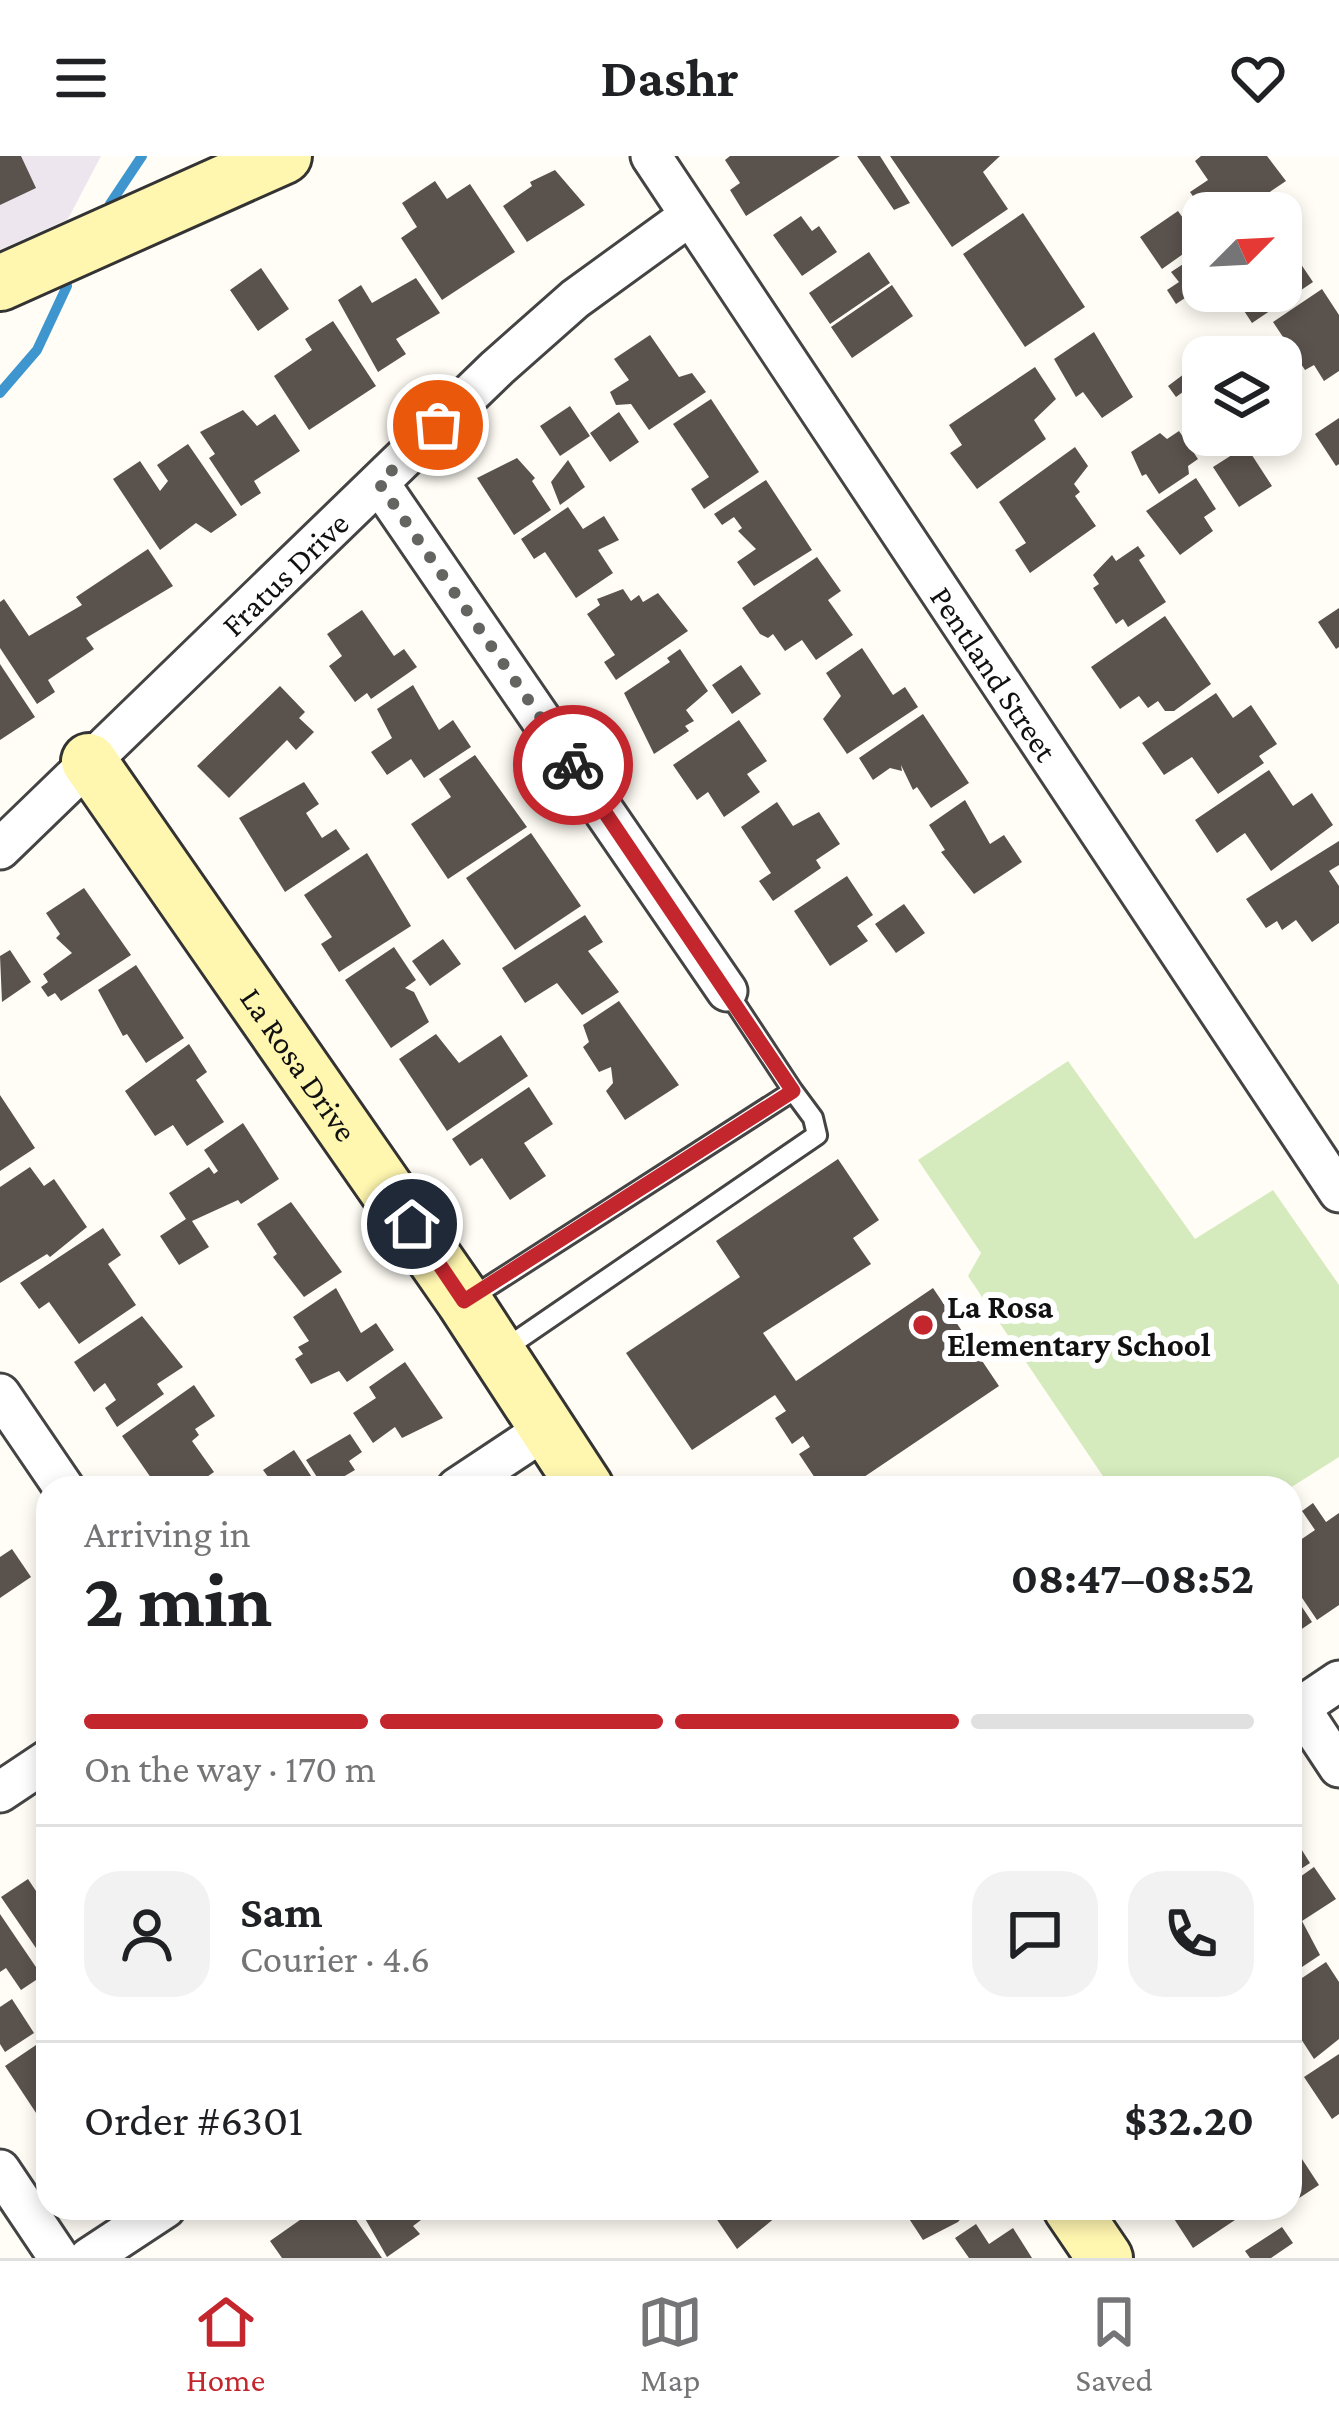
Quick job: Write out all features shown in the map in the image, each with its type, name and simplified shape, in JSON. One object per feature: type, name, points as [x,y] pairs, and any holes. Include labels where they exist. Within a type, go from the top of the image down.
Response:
[{"type":"street","points":[[18,274],[284,156]]},
{"type":"street","name":"Pentland Street","points":[[662,164],[688,217],[1339,1192]]},
{"type":"street","name":"Fratus Drive","points":[[0,849],[574,298],[688,217]]},
{"type":"street","points":[[379,483],[727,991]]},
{"type":"street","name":"La Rosa Drive","points":[[89,761],[464,1301],[578,1476]]},
{"type":"street","points":[[0,1394],[56,1476]]},
{"type":"street","points":[[475,1476],[546,1429]]},
{"type":"street","points":[[1302,1706],[1339,1681]]},
{"type":"street","points":[[1302,1720],[1339,1767]]},
{"type":"street","points":[[0,1792],[36,1768]]},
{"type":"street","points":[[0,2170],[58,2258]]},
{"type":"street","points":[[89,2258],[148,2220]]},
{"type":"street","points":[[1079,2220],[1105,2258]]},
{"type":"lane","points":[[499,1353],[817,1135],[813,1118],[727,991]]},
{"type":"lane","points":[[464,1301],[793,1091]]},
{"type":"shaded area","points":[[0,156],[101,156],[68,219],[0,250]]},
{"type":"green space","points":[[1068,1061],[1195,1239],[1273,1190],[1339,1285],[1339,1457],[1302,1480],[1302,1476],[1103,1476],[968,1276],[981,1253],[918,1160]]},
{"type":"building","points":[[0,156],[21,156],[36,188],[0,205]]},
{"type":"building","points":[[730,156],[840,156],[746,216],[730,190],[740,183],[725,160]]},
{"type":"building","points":[[857,156],[880,156],[910,203],[894,210]]},
{"type":"building","points":[[890,156],[1000,156],[983,172],[1008,209],[952,247]]},
{"type":"building","points":[[1201,156],[1267,156],[1286,181],[1270,192],[1190,192],[1208,180],[1195,161]]},
{"type":"building","points":[[555,170],[585,205],[527,242],[503,206],[532,186],[530,182]]},
{"type":"building","points":[[435,181],[447,199],[470,184],[515,252],[442,300],[401,238],[417,227],[402,203]]},
{"type":"building","points":[[1178,211],[1182,217],[1182,255],[1162,269],[1140,237]]},
{"type":"building","points":[[1023,213],[1085,307],[1025,347],[963,254]]},
{"type":"building","points":[[801,216],[812,231],[819,226],[837,252],[802,276],[773,235]]},
{"type":"building","points":[[869,252],[890,283],[830,324],[809,293]]},
{"type":"building","points":[[1182,265],[1182,300],[1176,304],[1167,290],[1179,282],[1171,272]]},
{"type":"building","points":[[1302,266],[1313,282],[1302,289]]},
{"type":"building","points":[[261,268],[289,309],[258,331],[230,290]]},
{"type":"building","points":[[416,278],[440,313],[396,339],[406,354],[378,372],[338,300],[361,285],[372,303]]},
{"type":"building","points":[[892,285],[913,316],[852,358],[831,327]]},
{"type":"building","points":[[1322,289],[1339,315],[1339,371],[1324,381],[1314,365],[1305,370],[1302,366],[1302,336],[1282,336],[1273,322],[1288,312],[1302,312],[1302,302]]},
{"type":"building","points":[[1245,312],[1268,312],[1252,323]]},
{"type":"building","points":[[333,321],[376,386],[309,430],[274,376],[312,350],[305,339]]},
{"type":"building","points":[[1094,332],[1133,397],[1102,418],[1083,392],[1076,397],[1054,359]]},
{"type":"building","points":[[650,335],[679,377],[692,373],[706,392],[649,430],[631,404],[616,405],[610,392],[629,380],[614,359]]},
{"type":"building","points":[[1035,367],[1056,399],[1034,420],[1046,439],[977,489],[950,453],[962,445],[949,425]]},
{"type":"building","points":[[1182,376],[1182,393],[1176,397],[1168,386]]},
{"type":"building","points":[[711,399],[759,472],[704,509],[691,489],[709,477],[673,424]]},
{"type":"building","points":[[570,406],[590,436],[560,456],[540,426]]},
{"type":"building","points":[[243,410],[257,426],[275,414],[300,451],[254,481],[261,493],[241,506],[209,458],[215,454],[200,432]]},
{"type":"building","points":[[619,412],[639,442],[610,462],[590,433]]},
{"type":"building","points":[[1339,418],[1339,464],[1336,466],[1315,434]]},
{"type":"building","points":[[1179,431],[1182,456],[1198,459],[1188,466],[1189,474],[1159,494],[1146,474],[1142,476],[1131,452],[1160,433],[1167,439]]},
{"type":"building","points":[[188,444],[237,515],[211,533],[196,523],[160,550],[113,479],[140,461],[160,491],[168,481],[157,465]]},
{"type":"building","points":[[1075,447],[1088,466],[1074,484],[1080,492],[1075,496],[1096,526],[1030,573],[1015,550],[1026,543],[999,502]]},
{"type":"building","points":[[1230,456],[1252,456],[1272,486],[1239,507],[1213,467]]},
{"type":"building","points":[[517,458],[535,478],[532,481],[551,510],[514,535],[477,478]]},
{"type":"building","points":[[568,460],[585,487],[560,505],[551,482]]},
{"type":"building","points":[[1196,478],[1216,509],[1204,517],[1213,531],[1180,555],[1146,511]]},
{"type":"building","points":[[766,480],[812,550],[754,586],[737,562],[756,549],[738,531],[742,528],[734,517],[722,525],[714,514]]},
{"type":"building","points":[[568,507],[583,529],[604,516],[619,540],[598,550],[613,573],[576,598],[545,552],[534,559],[521,539]]},
{"type":"building","points":[[1138,546],[1145,556],[1139,560],[1166,602],[1128,627],[1123,619],[1116,624],[1093,588],[1099,584],[1093,575],[1112,555],[1116,561]]},
{"type":"building","points":[[148,549],[173,586],[86,638],[94,649],[48,680],[55,692],[37,704],[0,648],[0,602],[4,599],[29,636],[82,605],[76,597]]},
{"type":"building","points":[[817,557],[841,591],[828,600],[853,635],[816,660],[802,640],[785,651],[773,634],[768,638],[760,634],[742,608]]},
{"type":"building","points":[[623,589],[631,601],[639,595],[643,602],[658,593],[688,631],[616,680],[604,662],[615,655],[587,614],[600,605],[597,599]]},
{"type":"building","points":[[1339,608],[1339,647],[1336,649],[1318,622]]},
{"type":"building","points":[[362,610],[394,656],[404,649],[417,667],[371,699],[367,693],[355,702],[329,666],[342,656],[327,634]]},
{"type":"building","points":[[1165,616],[1211,684],[1174,711],[1165,711],[1158,701],[1148,708],[1139,696],[1120,709],[1091,667]]},
{"type":"building","points":[[862,648],[893,695],[905,687],[918,707],[847,754],[823,719],[841,696],[826,673]]},
{"type":"building","points":[[680,649],[708,691],[686,710],[694,721],[685,726],[689,731],[654,754],[624,693],[670,662],[667,658]]},
{"type":"building","points":[[0,664],[35,717],[0,740]]},
{"type":"building","points":[[741,665],[761,694],[732,714],[712,685]]},
{"type":"building","points":[[413,685],[439,730],[453,720],[471,747],[424,778],[411,759],[387,775],[371,752],[392,738],[377,709]]},
{"type":"building","points":[[280,686],[305,712],[299,718],[314,732],[296,750],[287,740],[229,798],[197,766]]},
{"type":"building","points":[[1216,693],[1233,718],[1251,705],[1277,744],[1259,756],[1264,763],[1218,794],[1192,757],[1164,775],[1142,743]]},
{"type":"building","points":[[923,714],[969,783],[931,808],[917,787],[913,790],[901,765],[902,771],[890,768],[873,780],[859,758]]},
{"type":"building","points":[[739,720],[767,761],[747,774],[760,792],[724,817],[708,792],[697,800],[673,765]]},
{"type":"building","points":[[475,755],[527,827],[448,879],[411,824],[451,797],[439,779]]},
{"type":"building","points":[[1269,770],[1293,806],[1312,793],[1333,825],[1271,871],[1245,833],[1217,853],[1195,820]]},
{"type":"building","points":[[304,782],[319,804],[306,813],[322,838],[336,829],[350,849],[285,892],[239,818]]},
{"type":"building","points":[[965,800],[990,844],[1004,835],[1022,862],[974,894],[941,852],[945,850],[929,825]]},
{"type":"building","points":[[777,802],[793,826],[819,812],[840,844],[816,860],[821,868],[773,901],[759,881],[771,873],[741,827]]},
{"type":"building","points":[[531,833],[581,906],[515,950],[466,878]]},
{"type":"building","points":[[1339,841],[1339,865],[1329,871],[1339,886],[1339,923],[1312,942],[1296,920],[1282,930],[1277,921],[1266,928],[1246,899]]},
{"type":"building","points":[[367,853],[411,926],[339,972],[321,944],[332,937],[304,895]]},
{"type":"building","points":[[847,876],[873,915],[857,926],[868,941],[830,966],[794,911]]},
{"type":"building","points":[[84,888],[131,955],[61,1001],[55,993],[48,997],[41,987],[48,982],[43,974],[72,953],[56,938],[60,934],[46,913]]},
{"type":"building","points":[[904,904],[925,933],[896,953],[875,924]]},
{"type":"building","points":[[585,915],[603,942],[588,951],[619,992],[582,1015],[557,983],[525,1003],[502,968]]},
{"type":"building","points":[[443,939],[461,964],[430,986],[412,961]]},
{"type":"building","points":[[394,947],[416,980],[405,988],[414,992],[429,1022],[391,1048],[345,980]]},
{"type":"building","points":[[10,950],[31,982],[2,1002],[0,956]]},
{"type":"building","points":[[136,965],[184,1038],[146,1063],[127,1034],[123,1036],[98,990]]},
{"type":"building","points":[[619,1001],[679,1085],[625,1120],[606,1091],[613,1083],[611,1067],[599,1072],[583,1047],[589,1042],[583,1025]]},
{"type":"building","points":[[436,1034],[459,1063],[501,1035],[528,1076],[447,1131],[399,1059]]},
{"type":"building","points":[[189,1044],[207,1072],[196,1080],[224,1122],[187,1146],[173,1125],[155,1136],[125,1091]]},
{"type":"building","points":[[529,1087],[553,1124],[524,1143],[546,1176],[510,1200],[482,1158],[470,1166],[452,1139]]},
{"type":"building","points":[[0,1095],[35,1148],[0,1171]]},
{"type":"building","points":[[243,1123],[279,1179],[241,1204],[238,1200],[192,1221],[209,1247],[179,1265],[160,1236],[186,1219],[169,1193],[209,1167],[214,1174],[218,1171],[204,1150]]},
{"type":"building","points":[[838,1159],[879,1220],[853,1238],[871,1264],[763,1333],[796,1381],[933,1288],[999,1386],[865,1476],[814,1476],[799,1454],[810,1447],[803,1436],[792,1444],[775,1418],[786,1411],[775,1395],[692,1450],[626,1353],[740,1277],[716,1241]]},
{"type":"building","points":[[30,1167],[44,1186],[54,1179],[87,1227],[50,1257],[47,1254],[0,1283],[0,1187]]},
{"type":"building","points":[[291,1202],[342,1272],[304,1297],[273,1257],[277,1254],[257,1224]]},
{"type":"building","points":[[103,1228],[121,1255],[108,1264],[136,1305],[79,1344],[49,1302],[39,1309],[20,1283]]},
{"type":"building","points":[[336,1288],[361,1333],[376,1323],[394,1350],[347,1382],[339,1371],[311,1384],[295,1359],[303,1354],[298,1347],[309,1341],[293,1317]]},
{"type":"building","points":[[142,1316],[183,1367],[157,1384],[164,1394],[117,1427],[105,1408],[116,1400],[105,1383],[94,1392],[74,1362]]},
{"type":"building","points":[[405,1362],[443,1418],[402,1438],[395,1427],[373,1443],[353,1413],[376,1398],[369,1387]]},
{"type":"building","points":[[194,1385],[215,1416],[195,1429],[199,1435],[192,1441],[214,1472],[208,1476],[150,1476],[122,1436]]},
{"type":"building","points":[[350,1434],[362,1452],[349,1461],[355,1470],[345,1476],[316,1476],[306,1460]]},
{"type":"building","points":[[294,1450],[311,1476],[267,1476],[263,1470]]},
{"type":"building","points":[[1313,1503],[1326,1522],[1339,1513],[1339,1605],[1317,1620],[1302,1598],[1302,1539],[1315,1530],[1302,1511]]},
{"type":"building","points":[[12,1549],[31,1577],[0,1598],[0,1557]]},
{"type":"building","points":[[1302,1607],[1312,1622],[1302,1629]]},
{"type":"building","points":[[1314,1867],[1336,1899],[1302,1921],[1302,1876]]},
{"type":"building","points":[[28,1879],[36,1891],[36,1948],[1,1897]]},
{"type":"building","points":[[0,1914],[36,1967],[36,1980],[21,1990],[6,1968],[0,1972]]},
{"type":"building","points":[[1302,1921],[1320,1955],[1302,1967]]},
{"type":"building","points":[[1326,1962],[1339,1982],[1339,2039],[1314,2059],[1302,2040],[1302,1978]]},
{"type":"building","points":[[12,1999],[34,2033],[5,2052],[0,2044],[0,2007]]},
{"type":"building","points":[[36,2045],[36,2113],[5,2066]]},
{"type":"building","points":[[1339,2054],[1339,2114],[1332,2119],[1304,2077]]},
{"type":"building","points":[[1302,2159],[1319,2185],[1302,2196]]},
{"type":"building","points":[[300,2220],[356,2220],[382,2258],[282,2258],[270,2241]]},
{"type":"building","points":[[366,2220],[421,2220],[413,2226],[420,2234],[387,2257]]},
{"type":"building","points":[[717,2220],[772,2220],[737,2249]]},
{"type":"building","points":[[910,2220],[960,2220],[958,2222],[923,2240]]},
{"type":"building","points":[[1175,2220],[1235,2220],[1193,2248]]},
{"type":"building","points":[[976,2224],[989,2244],[1013,2228],[1032,2258],[969,2258],[955,2238]]},
{"type":"building","points":[[1282,2227],[1293,2243],[1271,2258],[1250,2258],[1245,2251]]},
{"type":"waterway","points":[[110,204],[142,156]]},
{"type":"waterway","points":[[0,393],[37,350],[67,286]]},
{"type":"way so far","points":[[438,425],[379,483],[573,765]]},
{"type":"place","name":"La Rosa Elementary School","points":[[923,1325]]},
{"type":"route","points":[[412,1224],[464,1301],[793,1091],[573,765]]}]
